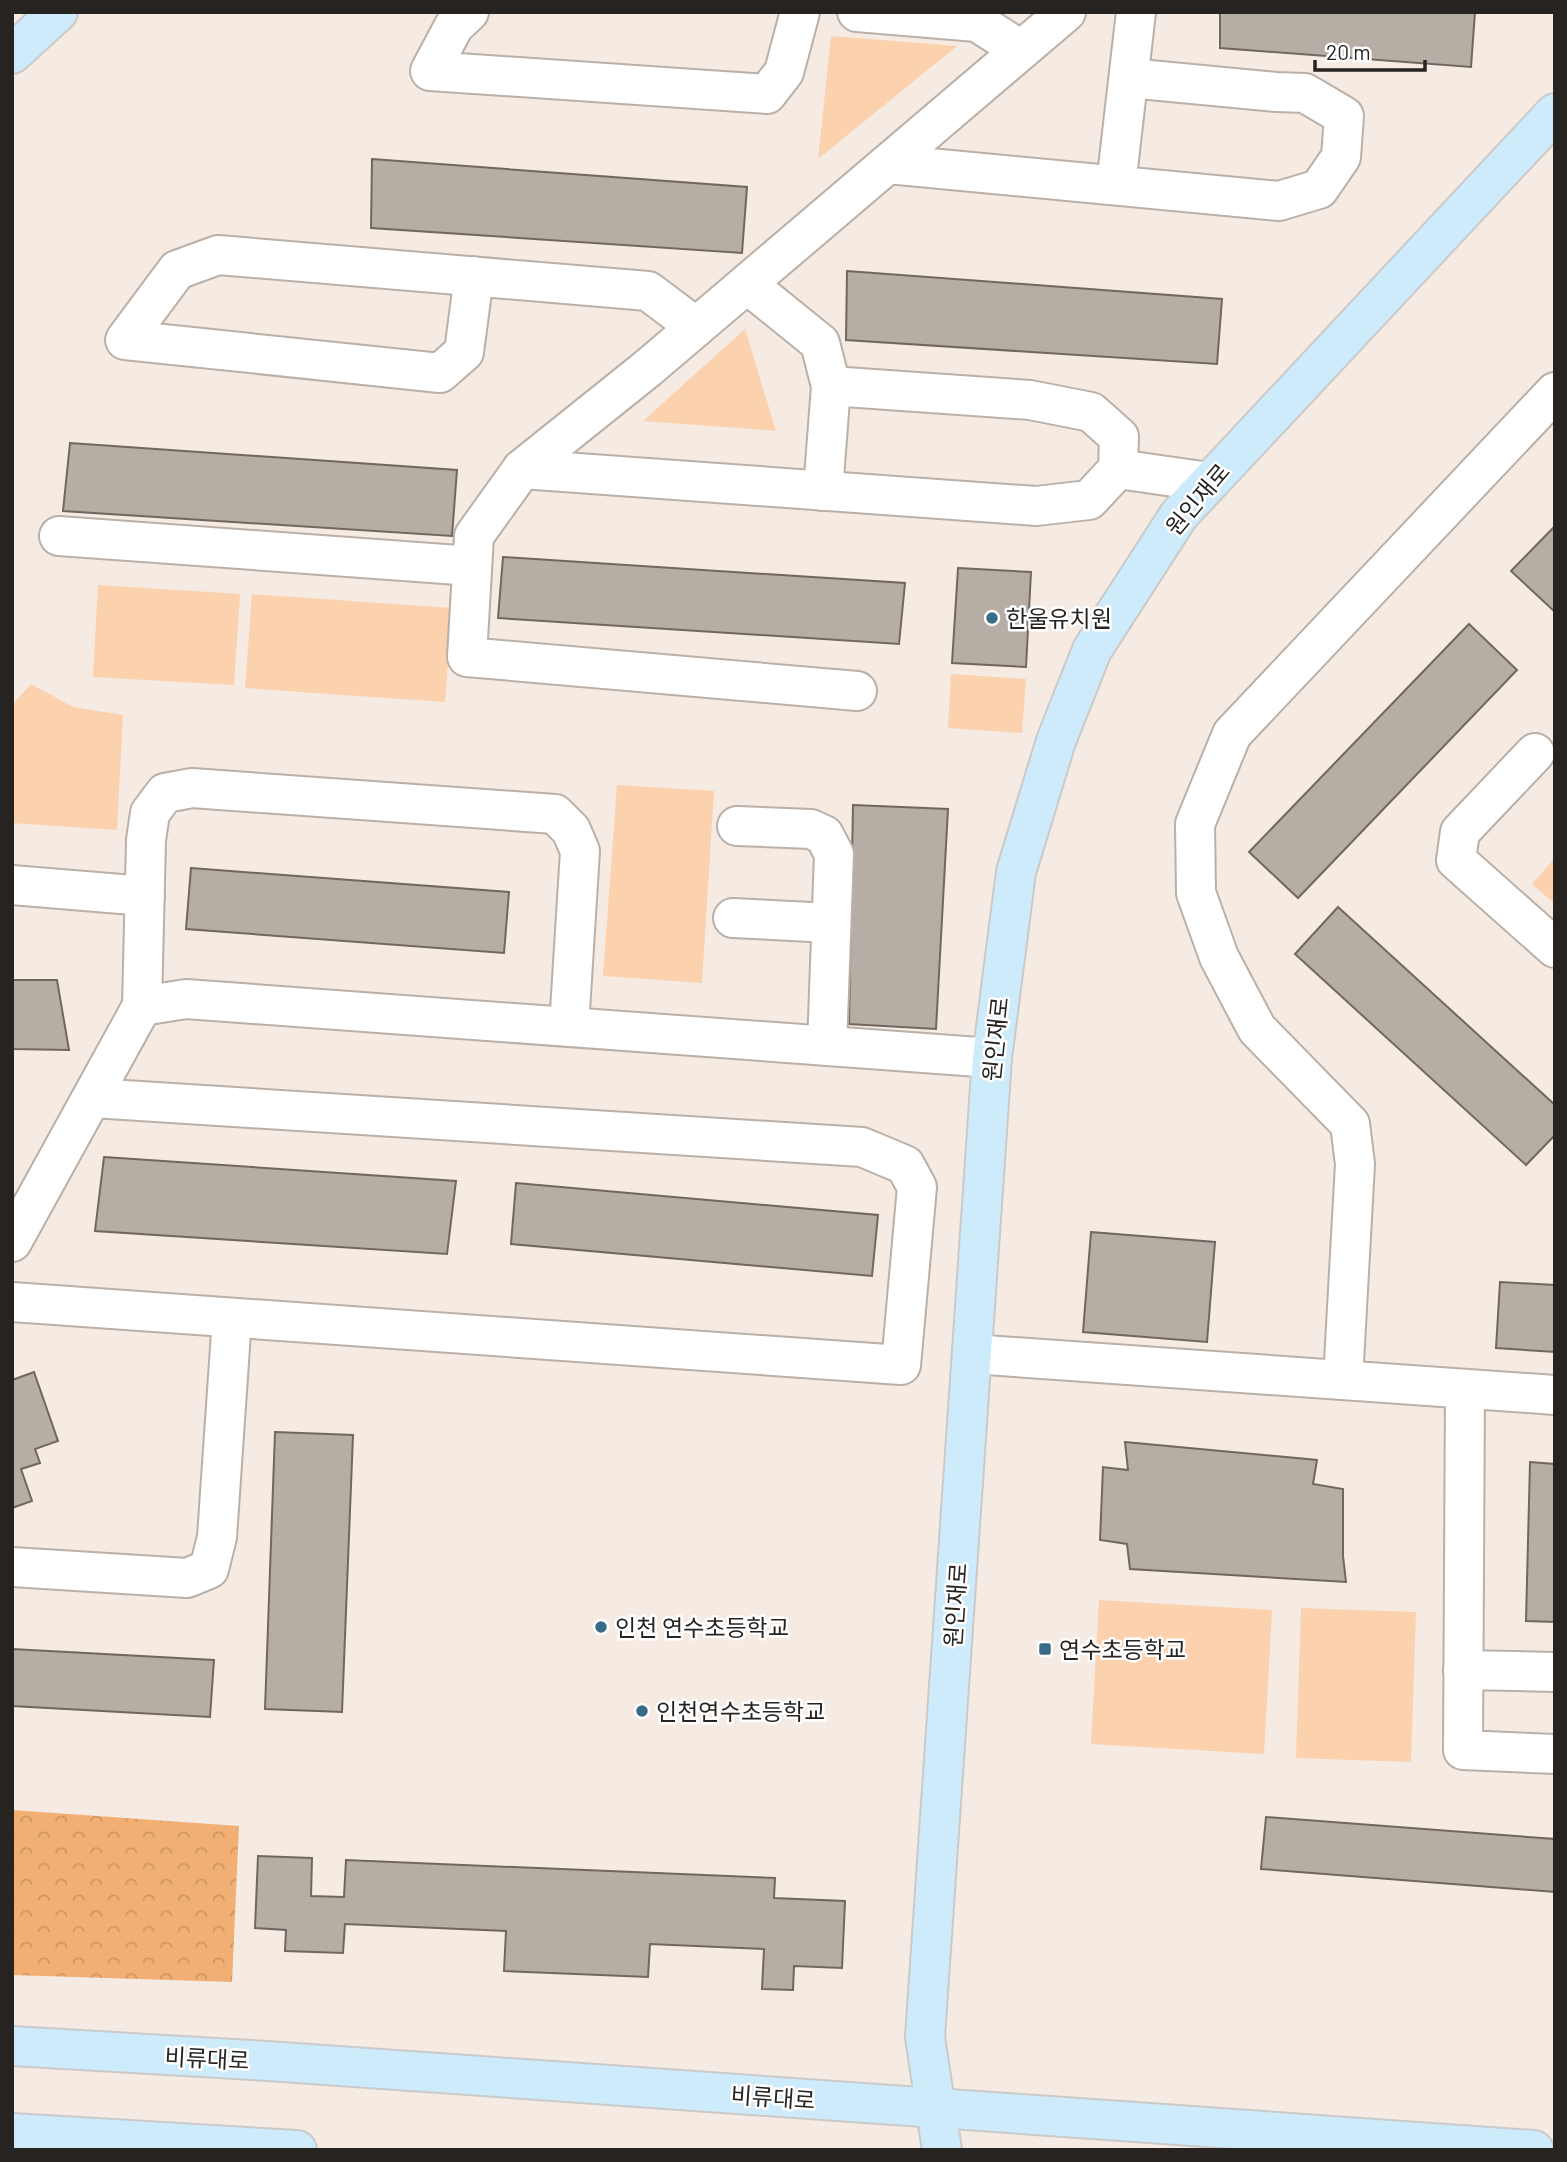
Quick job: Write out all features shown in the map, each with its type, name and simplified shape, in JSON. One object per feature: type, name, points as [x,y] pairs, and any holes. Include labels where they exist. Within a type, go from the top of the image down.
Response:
[{"type":"main road","points":[[12,72],[29,35]]},
{"type":"main road","name":"원인재로","points":[[942,2150],[925,2037],[992,1058],[1016,872],[1056,741],[1092,650],[1179,515],[1555,113]]},
{"type":"main road","name":"비류대로","points":[[12,2046],[1534,2150]]},
{"type":"main road","points":[[12,2133],[273,2149]]},
{"type":"street","points":[[469,12],[454,26],[430,71],[767,94],[784,72],[800,12]]},
{"type":"street","points":[[857,12],[977,22],[1021,50]]},
{"type":"street","points":[[857,691],[467,657],[474,536],[522,469],[696,327],[1066,12]]},
{"type":"street","points":[[1116,185],[1136,12]]},
{"type":"street","points":[[888,164],[1279,201],[1319,189],[1341,158],[1344,116],[1305,93],[1129,78]]},
{"type":"street","points":[[474,276],[464,352],[440,373],[125,340],[177,270],[218,255],[474,276],[648,291],[696,327]]},
{"type":"street","points":[[747,284],[820,343],[831,386],[823,491]]},
{"type":"street","points":[[522,469],[1036,506],[1089,500],[1118,469],[1119,437],[1091,412],[1030,400],[831,386]]},
{"type":"street","points":[[1343,1380],[1355,1164],[1350,1124],[1257,1029],[1219,957],[1196,893],[1195,824],[1232,734],[1555,392]]},
{"type":"street","points":[[1118,469],[1209,482]]},
{"type":"street","points":[[59,536],[472,566]]},
{"type":"street","points":[[1535,752],[1460,832],[1456,860],[1555,948]]},
{"type":"street","points":[[14,1236],[142,1006],[146,840],[150,813],[165,793],[192,788],[555,814],[571,830],[580,851],[569,1027]]},
{"type":"street","points":[[737,826],[811,829],[824,835],[834,854],[827,1046]]},
{"type":"street","points":[[12,885],[145,896]]},
{"type":"street","points":[[733,918],[831,923]]},
{"type":"street","points":[[142,1006],[186,999],[992,1058]]},
{"type":"street","points":[[12,1302],[901,1365],[917,1188],[905,1165],[862,1147],[93,1098]]},
{"type":"street","points":[[12,1567],[187,1578],[209,1569],[217,1537],[232,1318]]},
{"type":"street","points":[[972,1354],[1555,1395]]},
{"type":"street","points":[[1465,1389],[1463,1751],[1555,1754]]},
{"type":"street","points":[[1463,1670],[1555,1672]]},
{"type":"shaded area","points":[[831,36],[957,46],[818,159]]},
{"type":"shaded area","points":[[745,329],[776,431],[643,421]]},
{"type":"shaded area","points":[[98,585],[240,594],[234,685],[93,677]]},
{"type":"shaded area","points":[[252,594],[452,608],[445,702],[245,688]]},
{"type":"shaded area","points":[[951,674],[1026,679],[1022,733],[948,728]]},
{"type":"shaded area","points":[[31,684],[73,707],[123,715],[117,830],[12,823],[12,705]]},
{"type":"shaded area","points":[[617,785],[714,791],[702,983],[603,976]]},
{"type":"shaded area","points":[[1555,858],[1555,904],[1532,884]]},
{"type":"shaded area","points":[[1099,1600],[1272,1610],[1264,1754],[1091,1744]]},
{"type":"shaded area","points":[[1301,1608],[1416,1612],[1411,1762],[1296,1758]]},
{"type":"green space","points":[[12,1810],[239,1826],[232,1982],[12,1975]]},
{"type":"building","points":[[1220,12],[1475,12],[1471,67],[1220,48]]},
{"type":"building","points":[[372,159],[747,187],[742,253],[371,228]]},
{"type":"building","points":[[847,271],[1222,299],[1217,364],[846,340]]},
{"type":"building","points":[[70,443],[457,470],[452,536],[63,511]]},
{"type":"building","points":[[1555,526],[1555,612],[1511,571]]},
{"type":"building","points":[[503,557],[905,583],[899,644],[498,618]]},
{"type":"building","name":"한울유치원","points":[[958,568],[1031,572],[1026,667],[952,663]]},
{"type":"building","points":[[1469,624],[1517,670],[1298,898],[1249,852]]},
{"type":"building","points":[[853,805],[948,809],[936,1029],[849,1024]]},
{"type":"building","points":[[191,868],[509,892],[504,953],[186,929]]},
{"type":"building","points":[[1338,907],[1555,1105],[1555,1135],[1526,1165],[1295,954]]},
{"type":"building","points":[[12,980],[57,980],[69,1050],[12,1049]]},
{"type":"building","points":[[104,1157],[456,1181],[447,1254],[95,1231]]},
{"type":"building","points":[[516,1183],[878,1215],[872,1276],[511,1244]]},
{"type":"building","points":[[1091,1232],[1215,1242],[1207,1342],[1083,1332]]},
{"type":"building","points":[[1500,1282],[1555,1285],[1555,1352],[1496,1348]]},
{"type":"building","points":[[34,1372],[58,1441],[35,1449],[40,1463],[21,1469],[32,1501],[12,1508],[12,1380]]},
{"type":"building","points":[[275,1432],[353,1435],[342,1712],[265,1709]]},
{"type":"building","points":[[1125,1442],[1317,1460],[1313,1484],[1343,1489],[1343,1556],[1346,1582],[1130,1569],[1127,1544],[1100,1540],[1103,1467],[1128,1470]]},
{"type":"building","points":[[1530,1462],[1555,1464],[1555,1622],[1526,1621]]},
{"type":"building","points":[[12,1649],[214,1660],[210,1717],[12,1706]]},
{"type":"building","points":[[1266,1817],[1555,1839],[1555,1892],[1261,1869]]},
{"type":"building","points":[[258,1856],[312,1858],[311,1896],[344,1897],[346,1860],[775,1878],[774,1898],[845,1901],[842,1968],[794,1966],[793,1990],[762,1989],[764,1949],[650,1944],[648,1977],[504,1971],[506,1931],[345,1924],[343,1953],[285,1951],[286,1930],[255,1928]]},
{"type":"place","name":"한울유치원","points":[[992,618]]},
{"type":"place","name":"인천 연수초등학교","points":[[601,1627]]},
{"type":"place","name":"연수초등학교","points":[[1045,1649]]},
{"type":"place","name":"인천연수초등학교","points":[[642,1711]]}]
